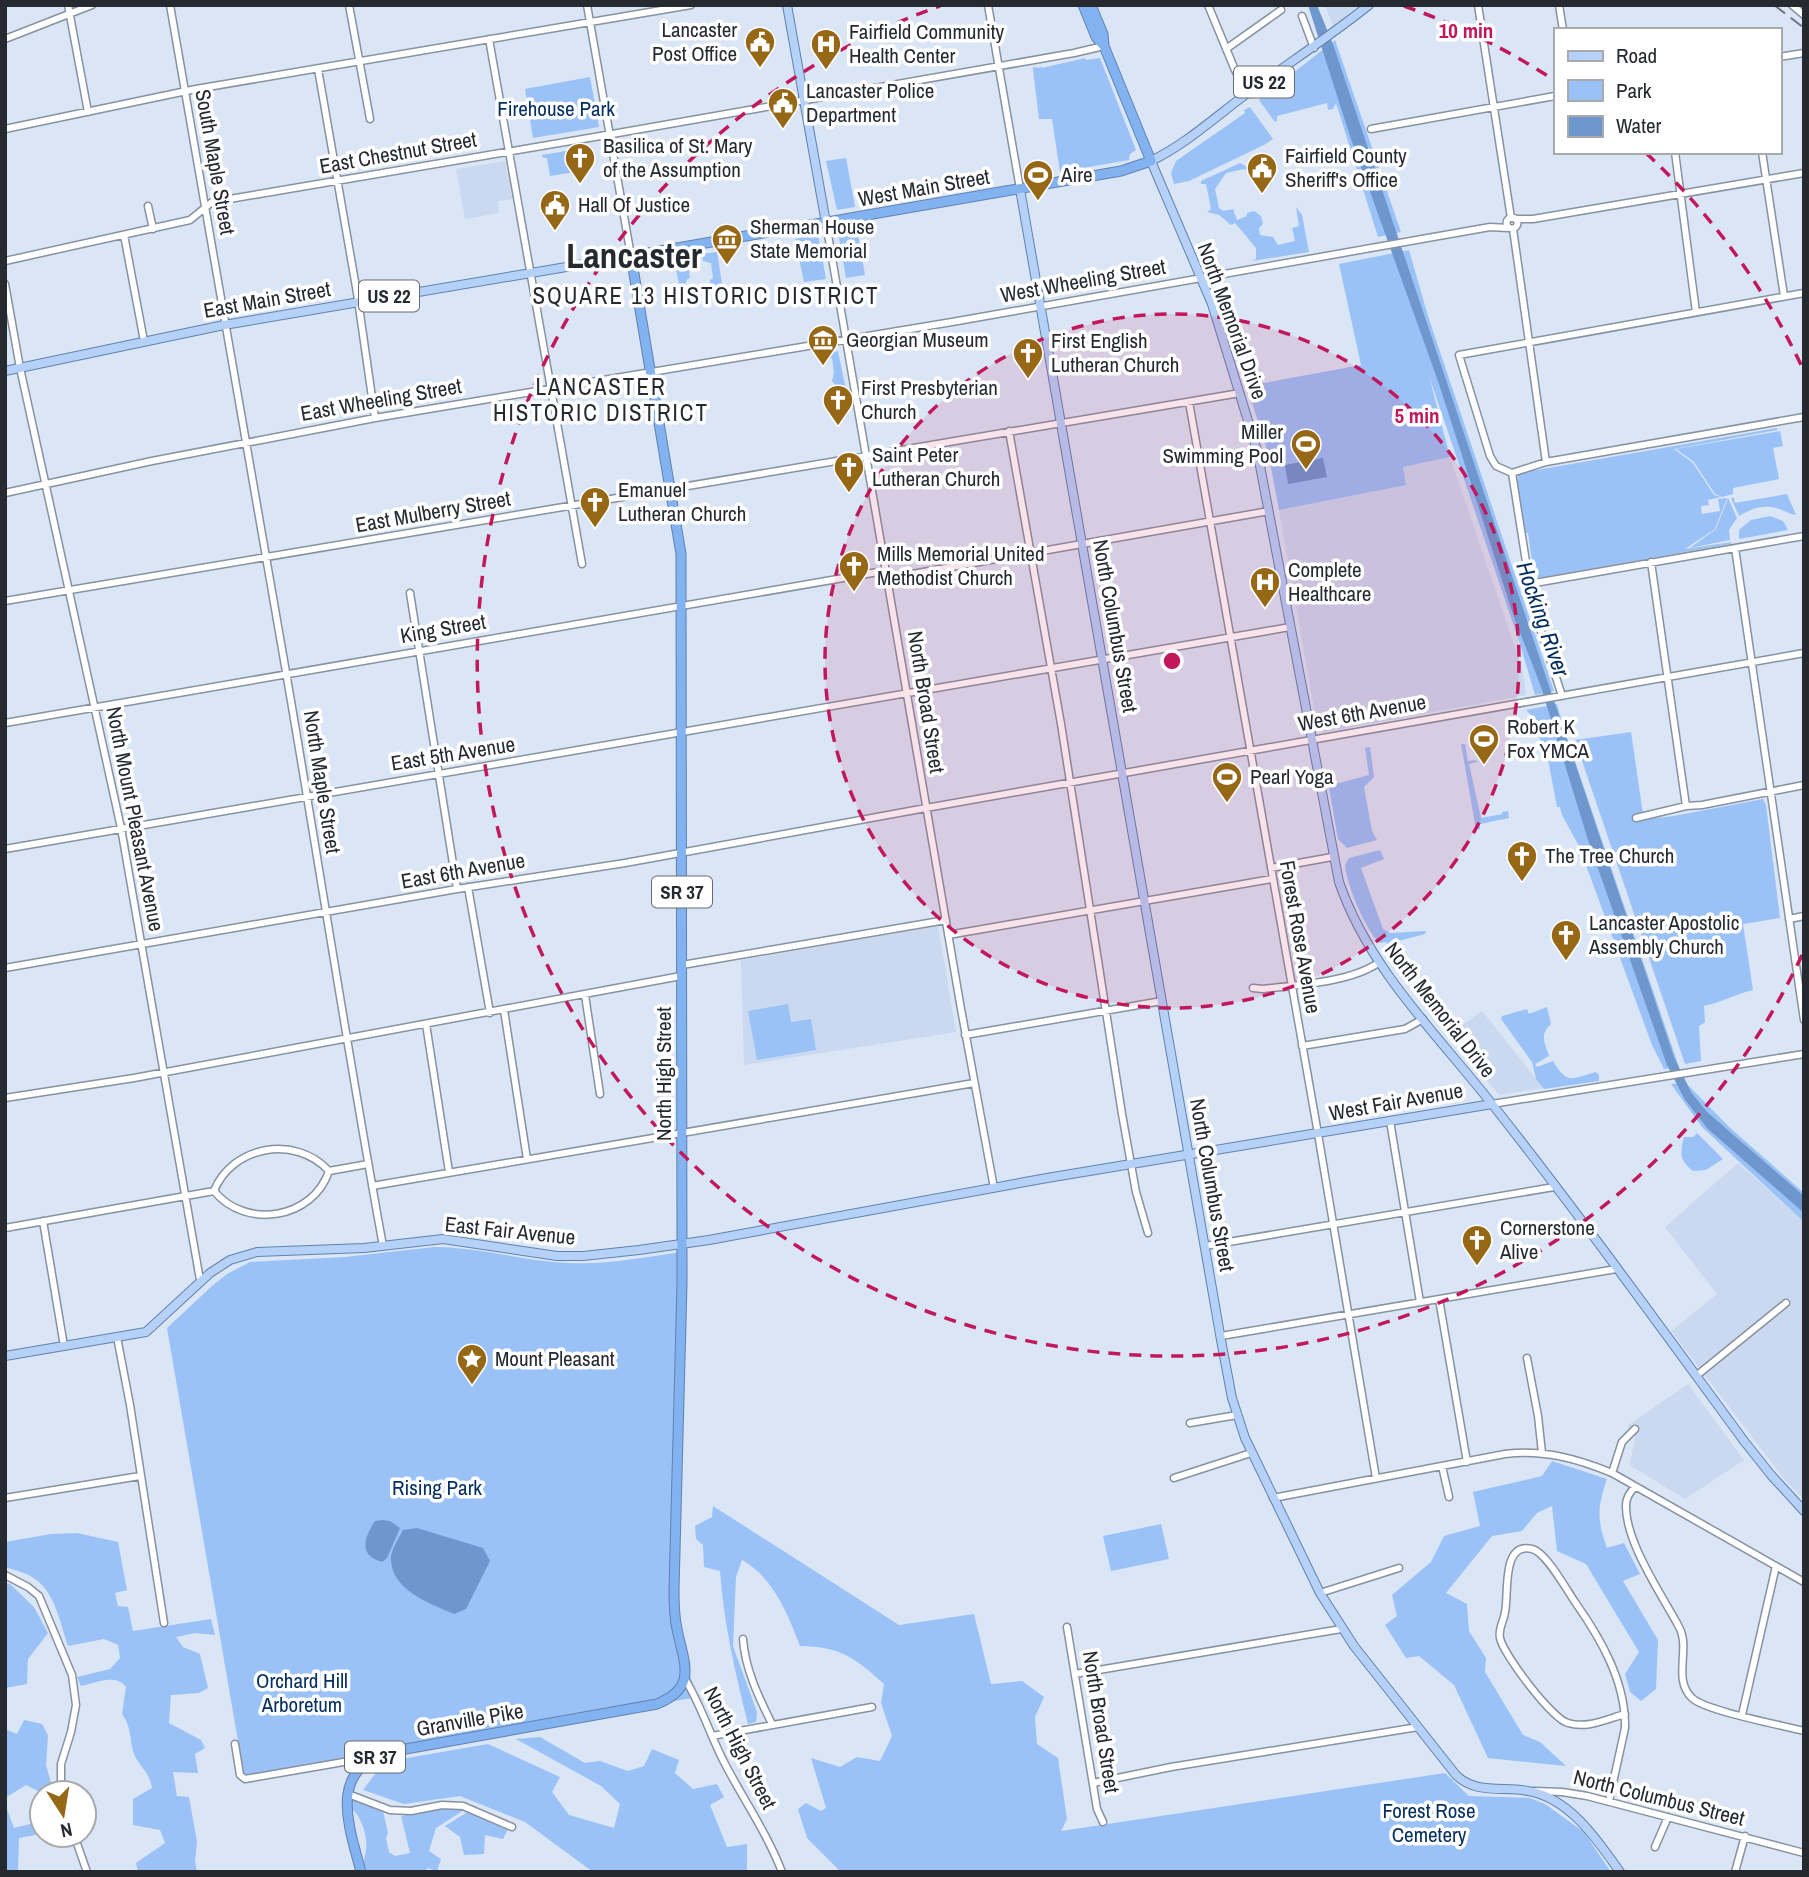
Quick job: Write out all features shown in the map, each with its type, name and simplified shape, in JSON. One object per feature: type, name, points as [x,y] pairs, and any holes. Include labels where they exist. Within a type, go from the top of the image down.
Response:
[{"type":"highway","points":[[1083,5],[1096,37],[1104,46]]},
{"type":"highway","points":[[1091,5],[1103,34],[1104,46],[1151,161]]},
{"type":"highway","name":"West Main Street","points":[[826,223],[1121,171],[1151,161]]},
{"type":"highway","name":"East Main Street","points":[[631,256],[826,223]]},
{"type":"highway","name":"North High Street","points":[[631,256],[680,547],[682,1244],[674,1590],[676,1625],[685,1679]]},
{"type":"highway","name":"Granville Pike","points":[[363,1766],[389,1752],[657,1704],[676,1694],[685,1679]]},
{"type":"highway","name":"SR 37","points":[[361,1872],[347,1816],[352,1779],[363,1766]]},
{"type":"main road","points":[[788,5],[826,223]]},
{"type":"main road","name":"US 22","points":[[1151,161],[1178,146],[1315,47],[1368,5]]},
{"type":"main road","name":"North Memorial Drive","points":[[1151,161],[1212,304],[1256,450],[1332,857],[1351,915],[1378,963],[1492,1104],[1769,1473],[1804,1511]]},
{"type":"main road","name":"North Columbus Street","points":[[1020,189],[1237,1415],[1251,1453],[1320,1593],[1341,1629],[1463,1782],[1479,1788],[1528,1791]]},
{"type":"main road","name":"East Main Street","points":[[5,371],[224,325],[631,256]]},
{"type":"main road","name":"West Fair Avenue","points":[[994,1188],[1492,1104]]},
{"type":"main road","name":"East Fair Avenue","points":[[5,1356],[146,1332],[200,1280],[230,1260],[257,1251],[342,1250],[455,1240],[540,1254],[570,1256],[682,1244],[994,1188]]},
{"type":"main road","points":[[1528,1791],[1554,1802],[1575,1817],[1620,1872]]},
{"type":"street","points":[[68,5],[88,112]]},
{"type":"street","points":[[5,39],[92,5]]},
{"type":"street","name":"South Maple Street","points":[[170,5],[224,325]]},
{"type":"street","points":[[349,5],[370,119]]},
{"type":"street","points":[[587,5],[631,256]]},
{"type":"street","points":[[5,129],[186,91],[691,5]]},
{"type":"street","points":[[988,5],[1020,189]]},
{"type":"street","points":[[1208,5],[1247,94]]},
{"type":"street","points":[[1478,5],[1546,462]]},
{"type":"street","points":[[1559,5],[1563,28]]},
{"type":"street","points":[[1792,5],[1804,15]]},
{"type":"street","points":[[1226,49],[1281,10]]},
{"type":"street","points":[[1302,16],[1315,47]]},
{"type":"street","points":[[489,39],[582,564]]},
{"type":"street","name":"East Chestnut Street","points":[[5,261],[190,220],[218,201],[610,135],[1104,46]]},
{"type":"street","points":[[1781,57],[1804,53]]},
{"type":"street","points":[[318,69],[375,418]]},
{"type":"street","points":[[1371,129],[1554,96]]},
{"type":"street","points":[[1675,154],[1696,312]]},
{"type":"street","points":[[1762,154],[1784,296]]},
{"type":"street","name":"West Wheeling Street","points":[[847,339],[1804,173]]},
{"type":"street","points":[[148,206],[153,229]]},
{"type":"street","name":"North Broad Street","points":[[826,223],[965,1035],[994,1188]]},
{"type":"street","points":[[124,235],[144,341]]},
{"type":"street","name":"North Mount Pleasant Avenue","points":[[5,284],[20,368],[121,828],[200,1280]]},
{"type":"street","points":[[1804,293],[1459,355],[1494,463],[1500,469],[1512,473],[1546,462],[1804,417]]},
{"type":"street","name":"North Maple Street","points":[[224,325],[383,1246]]},
{"type":"street","name":"East Wheeling Street","points":[[5,493],[244,442],[375,418],[651,374],[847,339]]},
{"type":"street","name":"East Mulberry Street","points":[[5,601],[1240,393]]},
{"type":"street","name":"Forest Rose Avenue","points":[[1189,402],[1376,1479]]},
{"type":"street","points":[[1009,431],[1070,783],[1131,1164],[1140,1210],[1148,1233]]},
{"type":"street","points":[[1512,473],[1539,631],[1560,696]]},
{"type":"street","name":"King Street","points":[[5,723],[878,572],[895,577],[1269,511]]},
{"type":"street","points":[[1529,584],[1804,536]]},
{"type":"street","points":[[1735,548],[1804,1020]]},
{"type":"street","points":[[1651,562],[1686,806]]},
{"type":"street","points":[[410,593],[457,889]]},
{"type":"street","name":"East 5th Avenue","points":[[5,849],[1290,627]]},
{"type":"street","name":"West 6th Avenue","points":[[926,807],[1804,653]]},
{"type":"street","points":[[1636,818],[1686,806],[1804,785]]},
{"type":"street","name":"East 6th Avenue","points":[[5,968],[813,830],[926,807]]},
{"type":"street","points":[[1270,868],[1332,857]]},
{"type":"street","points":[[948,935],[1272,879]]},
{"type":"street","points":[[468,887],[490,1013]]},
{"type":"street","points":[[1789,919],[1804,916]]},
{"type":"street","points":[[682,965],[946,920]]},
{"type":"street","points":[[1253,988],[1263,989],[1349,976],[1378,963]]},
{"type":"street","points":[[5,1098],[347,1039],[681,976]]},
{"type":"street","points":[[585,995],[600,1094]]},
{"type":"street","points":[[965,1035],[1162,1001]]},
{"type":"street","points":[[504,1010],[527,1158]]},
{"type":"street","points":[[1302,1046],[1405,1029],[1423,1019]]},
{"type":"street","points":[[426,1024],[449,1172]]},
{"type":"street","name":"West Fair Avenue","points":[[1492,1104],[1804,1054]]},
{"type":"street","points":[[372,1186],[974,1083]]},
{"type":"street","points":[[1390,1121],[1420,1302]]},
{"type":"street","points":[[214,1191],[221,1176],[231,1165],[248,1155],[263,1151],[290,1149],[303,1152],[329,1171]]},
{"type":"street","points":[[329,1171],[368,1164]]},
{"type":"street","points":[[214,1191],[225,1203],[239,1211],[258,1215],[272,1214],[297,1208],[307,1202],[323,1184],[329,1171]]},
{"type":"street","points":[[1205,1246],[1554,1187]]},
{"type":"street","points":[[5,1228],[214,1191]]},
{"type":"street","points":[[43,1221],[64,1346]]},
{"type":"street","points":[[1221,1336],[1616,1269]]},
{"type":"street","points":[[1439,1299],[1467,1462]]},
{"type":"street","points":[[1696,1376],[1786,1303]]},
{"type":"street","points":[[117,1337],[164,1623]]},
{"type":"street","points":[[1527,1357],[1542,1454]]},
{"type":"street","points":[[1190,1423],[1237,1415]]},
{"type":"street","points":[[1612,1473],[1622,1442],[1636,1429]]},
{"type":"street","points":[[1174,1478],[1251,1453]]},
{"type":"street","points":[[1273,1498],[1514,1453],[1542,1454],[1580,1461],[1612,1473],[1804,1582]]},
{"type":"street","points":[[1442,1466],[1449,1497]]},
{"type":"street","points":[[5,1498],[140,1476]]},
{"type":"street","points":[[1635,1487],[1627,1499],[1629,1527],[1653,1582],[1682,1634],[1685,1651],[1683,1685],[1693,1699],[1700,1703],[1804,1731]]},
{"type":"street","points":[[1609,1801],[1624,1737],[1625,1714],[1622,1695],[1611,1663],[1586,1618],[1539,1552],[1524,1548],[1516,1551],[1509,1567],[1506,1610],[1500,1629],[1503,1647],[1547,1709],[1559,1720],[1582,1725],[1625,1714]]},
{"type":"street","points":[[1742,1715],[1776,1566]]},
{"type":"street","points":[[1320,1593],[1399,1568]]},
{"type":"street","points":[[5,1575],[39,1596],[72,1675],[76,1695],[75,1714],[61,1764],[61,1779]]},
{"type":"street","name":"North Broad Street","points":[[1067,1627],[1097,1809],[1103,1822]]},
{"type":"street","points":[[1075,1674],[1341,1629]]},
{"type":"street","points":[[743,1639],[751,1674],[772,1724]]},
{"type":"street","name":"North High Street","points":[[685,1679],[782,1872]]},
{"type":"street","points":[[712,1736],[872,1707]]},
{"type":"street","points":[[1093,1783],[1418,1727]]},
{"type":"street","points":[[235,1744],[238,1768],[244,1779],[355,1760],[363,1766]]},
{"type":"street","name":"North Columbus Street","points":[[1528,1791],[1562,1792],[1609,1801],[1804,1853]]},
{"type":"street","points":[[348,1794],[390,1811],[411,1811],[442,1805],[463,1806],[512,1828]]},
{"type":"street","points":[[1655,1847],[1668,1816]]},
{"type":"street","points":[[1735,1872],[1745,1836]]},
{"type":"street","points":[[79,1849],[87,1872]]},
{"type":"shaded area","points":[[1325,5],[1359,5],[1333,27]]},
{"type":"shaded area","points":[[505,161],[513,199],[498,201],[499,213],[465,219],[456,169]]},
{"type":"shaded area","points":[[1450,457],[1523,671],[1526,695],[1324,732],[1317,725],[1279,510],[1405,485],[1403,467]]},
{"type":"shaded area","points":[[938,926],[956,1032],[744,1065],[741,960]]},
{"type":"shaded area","points":[[1482,1011],[1543,1088],[1499,1095],[1450,1034]]},
{"type":"shaded area","points":[[1738,1163],[1804,1222],[1804,1500],[1785,1480],[1671,1331],[1717,1294],[1665,1227]]},
{"type":"shaded area","points":[[1688,1384],[1744,1460],[1685,1499],[1630,1465],[1635,1437],[1627,1426]]},
{"type":"green space","points":[[1335,40],[1401,232],[1378,237],[1336,103],[1333,109],[1328,110],[1327,103],[1277,116],[1275,122],[1259,100]]},
{"type":"green space","points":[[1085,58],[1100,58],[1136,150],[1130,154],[1129,160],[1060,172],[1052,119],[1039,119],[1033,67],[1042,68]]},
{"type":"green space","name":"Firehouse Park","points":[[590,77],[599,127],[533,138],[525,89]]},
{"type":"green space","points":[[1250,107],[1273,139],[1189,181],[1174,184],[1171,173],[1176,161]]},
{"type":"green space","points":[[571,150],[570,162],[575,172],[550,176],[547,158],[542,155]]},
{"type":"green space","points":[[846,158],[855,207],[837,210],[826,161]]},
{"type":"green space","points":[[1240,163],[1255,171],[1249,173],[1244,169],[1226,173],[1215,189],[1219,208],[1223,211],[1233,209],[1237,220],[1254,211],[1261,216],[1263,224],[1259,228],[1260,235],[1273,237],[1278,245],[1295,241],[1292,228],[1299,226],[1296,207],[1302,215],[1309,252],[1252,261],[1256,259],[1256,248],[1235,223],[1231,225],[1219,215],[1207,212],[1211,209],[1206,184],[1201,184],[1201,181]]},
{"type":"green space","points":[[857,228],[865,275],[846,278],[838,232]]},
{"type":"green space","points":[[818,234],[826,279],[804,282],[795,239]]},
{"type":"green space","points":[[1409,250],[1428,316],[1554,691],[1535,695],[1429,376],[1450,457],[1403,467],[1406,485],[1279,510],[1269,457],[1247,386],[1361,365],[1339,264]]},
{"type":"green space","points":[[717,252],[723,290],[701,289],[701,286],[710,284],[713,278],[711,263],[703,261],[702,254]]},
{"type":"green space","points":[[680,258],[688,264],[690,278],[687,279],[683,291],[695,291],[681,294],[674,259]]},
{"type":"green space","points":[[838,351],[846,396],[832,381],[832,358],[825,359],[822,355]]},
{"type":"green space","points":[[1777,428],[1674,449],[1693,463],[1714,495],[1721,497],[1708,500],[1709,505],[1701,506],[1702,514],[1720,511],[1718,499],[1727,498],[1715,529],[1685,549],[1732,542],[1730,544],[1538,578],[1538,575],[1534,575],[1528,533],[1524,533],[1517,488],[1520,473]]},
{"type":"green space","points":[[1780,431],[1783,446],[1773,448],[1779,479],[1733,488],[1733,494],[1722,497],[1715,494],[1694,462],[1676,449]]},
{"type":"green space","points":[[1787,494],[1796,515],[1764,507],[1739,516],[1731,498],[1734,498],[1735,503]]},
{"type":"green space","points":[[1728,498],[1737,518],[1729,530],[1730,540],[1690,548],[1716,529]]},
{"type":"green space","points":[[1770,516],[1783,521],[1788,530],[1739,539],[1739,530],[1751,520]]},
{"type":"green space","points":[[1557,704],[1679,1067],[1664,1069],[1652,1045],[1579,846],[1560,807],[1557,807],[1546,749],[1541,749],[1543,744],[1540,742],[1540,724],[1526,710]]},
{"type":"green space","points":[[1631,732],[1643,814],[1647,819],[1763,799],[1766,805],[1780,918],[1743,924],[1753,990],[1704,1006],[1705,1022],[1699,1026],[1701,1061],[1685,1064],[1575,740]]},
{"type":"green space","points":[[1461,744],[1465,744],[1468,761],[1477,762],[1469,764],[1481,818],[1508,811],[1509,818],[1480,824],[1480,829],[1476,829]]},
{"type":"green space","points":[[1370,747],[1374,777],[1364,787],[1372,831],[1377,840],[1347,848],[1338,839],[1329,788],[1369,775],[1365,748]]},
{"type":"green space","points":[[1380,850],[1384,859],[1361,868],[1383,929],[1390,933],[1426,931],[1425,934],[1387,944],[1380,943],[1363,918],[1345,865],[1349,858]]},
{"type":"green space","points":[[788,1004],[791,1022],[811,1019],[816,1050],[757,1060],[748,1011]]},
{"type":"green space","points":[[1547,1007],[1551,1024],[1544,1039],[1549,1056],[1535,1064],[1537,1067],[1553,1061],[1567,1077],[1576,1078],[1596,1072],[1599,1081],[1544,1089],[1536,1079],[1532,1062],[1501,1019],[1502,1016],[1527,1009],[1529,1014]]},
{"type":"green space","points":[[1686,1083],[1728,1126],[1804,1193],[1804,1222],[1702,1127],[1671,1084]]},
{"type":"green space","points":[[1697,1133],[1723,1159],[1706,1170],[1693,1171],[1683,1160],[1682,1148],[1684,1137],[1693,1137]]},
{"type":"green space","name":"Rising Park","points":[[434,1247],[468,1249],[551,1262],[582,1263],[682,1252],[674,1590],[684,1660],[698,1697],[244,1776],[167,1328],[227,1274],[250,1262],[345,1257]]},
{"type":"green space","points":[[1552,1461],[1607,1479],[1600,1506],[1601,1529],[1607,1548],[1624,1543],[1640,1574],[1623,1581],[1658,1640],[1656,1689],[1641,1701],[1630,1692],[1625,1674],[1639,1652],[1586,1564],[1557,1551],[1552,1506],[1537,1513],[1522,1531],[1492,1536],[1446,1593],[1467,1604],[1469,1631],[1486,1658],[1485,1672],[1523,1735],[1540,1742],[1566,1766],[1488,1758],[1454,1685],[1419,1656],[1406,1658],[1385,1625],[1397,1616],[1392,1595],[1431,1562],[1444,1536],[1480,1526],[1473,1492],[1542,1476]]},
{"type":"green space","name":"Forest Rose Cemetery","points":[[713,1506],[899,1625],[974,1614],[991,1684],[1022,1681],[1044,1697],[1035,1717],[1037,1744],[1058,1758],[1067,1819],[1061,1831],[1445,1773],[1469,1796],[1530,1798],[1545,1804],[1584,1832],[1611,1872],[841,1872],[807,1838],[798,1809],[806,1803],[821,1811],[826,1808],[811,1758],[840,1767],[857,1757],[880,1761],[892,1736],[881,1703],[884,1684],[846,1655],[837,1651],[800,1646],[785,1609],[771,1586],[753,1567],[742,1560],[736,1577],[733,1646],[757,1712],[756,1722],[748,1724],[724,1610],[720,1571],[704,1567],[703,1545],[696,1539],[695,1526],[712,1517]]},
{"type":"green space","points":[[1161,1524],[1169,1559],[1111,1571],[1103,1536]]},
{"type":"green space","points":[[77,1533],[118,1542],[127,1590],[115,1593],[118,1606],[128,1607],[133,1631],[211,1619],[215,1635],[195,1633],[176,1637],[183,1647],[200,1654],[208,1688],[199,1693],[171,1695],[169,1723],[201,1740],[205,1748],[195,1754],[198,1773],[173,1772],[177,1796],[189,1797],[197,1842],[197,1872],[138,1872],[136,1863],[165,1843],[160,1830],[133,1825],[133,1799],[152,1788],[134,1753],[128,1726],[122,1714],[126,1687],[111,1680],[81,1686],[77,1677],[110,1669],[120,1658],[118,1645],[104,1639],[68,1646],[56,1608],[46,1590],[29,1575],[5,1567],[5,1542],[51,1534]]},
{"type":"green space","points":[[5,1583],[10,1584],[34,1607],[48,1633],[28,1659],[27,1684],[5,1688]]},
{"type":"green space","points":[[24,1720],[42,1724],[48,1735],[46,1765],[50,1779],[28,1779],[28,1786],[5,1798],[5,1729],[17,1734]]},
{"type":"green space","points":[[540,1737],[585,1763],[600,1761],[628,1771],[644,1766],[652,1749],[679,1760],[675,1773],[693,1789],[717,1784],[724,1797],[710,1805],[727,1847],[747,1844],[747,1872],[593,1872],[525,1822],[460,1796],[404,1804],[363,1790],[384,1762],[488,1744],[560,1777],[552,1792],[569,1815],[614,1828],[620,1804],[601,1786],[516,1739]]},
{"type":"green space","points":[[353,1798],[383,1811],[389,1852],[395,1856],[410,1853],[401,1816],[451,1806],[464,1810],[436,1828],[429,1851],[441,1859],[437,1871],[427,1868],[426,1872],[365,1872],[366,1839],[363,1826],[350,1807]]},
{"type":"green space","points":[[5,1804],[14,1828],[28,1824],[28,1836],[19,1838],[20,1872],[5,1872]]},
{"type":"green space","points":[[469,1811],[508,1829],[503,1839],[485,1835],[484,1854],[464,1855],[460,1837],[445,1826]]},
{"type":"water","points":[[1308,5],[1317,5],[1334,47],[1674,1057],[1691,1092],[1707,1112],[1804,1196],[1804,1213],[1708,1129],[1685,1100],[1667,1065],[1588,840],[1541,687],[1513,614],[1438,381],[1350,136]]},
{"type":"water","name":"Miller Swimming Pool","points":[[1323,458],[1327,477],[1288,484],[1285,465]]},
{"type":"water","points":[[375,1521],[390,1521],[400,1528],[387,1558],[382,1562],[369,1555],[365,1545]]},
{"type":"water","points":[[417,1528],[483,1548],[490,1561],[466,1609],[454,1614],[444,1610],[414,1595],[398,1580],[391,1560],[393,1549],[403,1530]]},
{"type":"railway","points":[[1774,5],[1804,28]]},
{"type":"place","name":"Lancaster Post Office","points":[[760,69]]},
{"type":"place","name":"Fairfield Community Health Center","points":[[826,71]]},
{"type":"place","name":"Lancaster Police Department","points":[[783,130]]},
{"type":"place","name":"Basilica of St. Mary of the Assumption","points":[[580,185]]},
{"type":"place","name":"Fairfield County Sheriff's Office","points":[[1262,195]]},
{"type":"place","name":"Aire","points":[[1038,202]]},
{"type":"place","name":"Hall Of Justice","points":[[555,232]]},
{"type":"place","name":"Sherman House State Memorial","points":[[727,266]]},
{"type":"place","name":"Georgian Museum","points":[[823,367]]},
{"type":"place","name":"First English Lutheran Church","points":[[1028,380]]},
{"type":"place","name":"First Presbyterian Church","points":[[838,427]]},
{"type":"place","name":"Miller Swimming Pool","points":[[1306,471]]},
{"type":"place","name":"Saint Peter Lutheran Church","points":[[849,494]]},
{"type":"place","name":"Emanuel Lutheran Church","points":[[595,529]]},
{"type":"place","name":"Mills Memorial United Methodist Church","points":[[854,593]]},
{"type":"place","name":"Complete Healthcare","points":[[1265,609]]},
{"type":"place","name":"Robert K Fox YMCA","points":[[1484,766]]},
{"type":"place","name":"Pearl Yoga","points":[[1227,804]]},
{"type":"place","name":"The Tree Church","points":[[1522,883]]},
{"type":"place","name":"Lancaster Apostolic Assembly Church","points":[[1566,962]]},
{"type":"place","name":"Cornerstone Alive","points":[[1477,1267]]},
{"type":"place","name":"Mount Pleasant","points":[[472,1386]]},
{"type":"district","name":"Lancaster","points":[[634,256]]},
{"type":"district","name":"SQUARE 13 HISTORIC DISTRICT","points":[[706,296]]},
{"type":"district","name":"LANCASTER HISTORIC DISTRICT","points":[[601,400]]},
{"type":"water label","name":"Hocking River","points":[[1543,619]]},
{"type":"park label","name":"Orchard Hill Arboretum","points":[[302,1693]]}]
